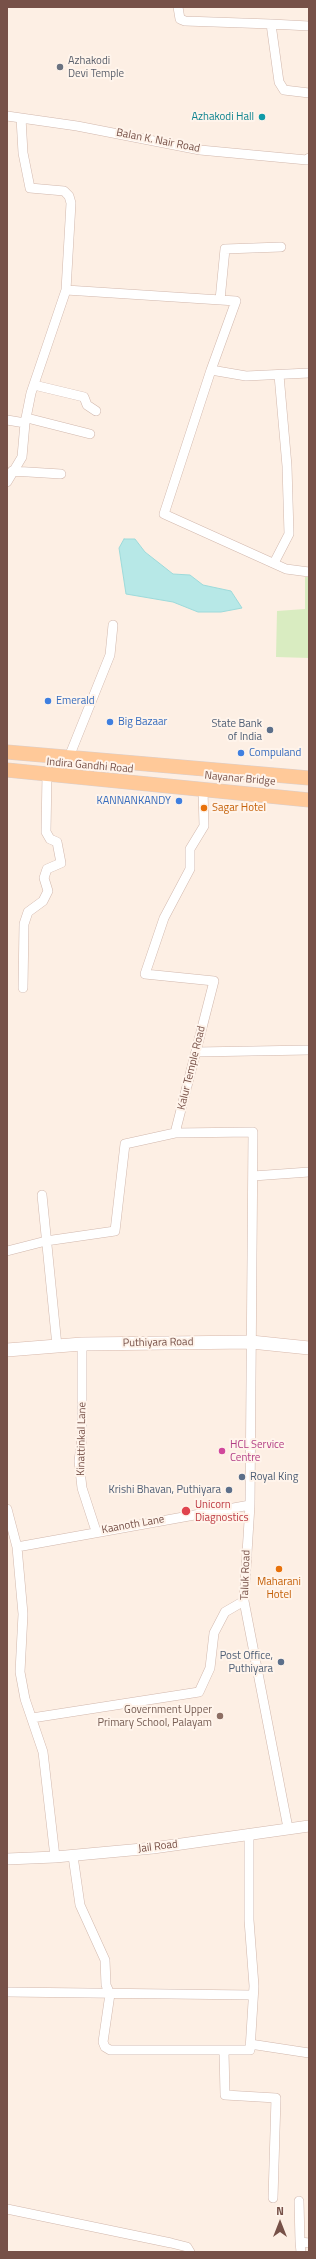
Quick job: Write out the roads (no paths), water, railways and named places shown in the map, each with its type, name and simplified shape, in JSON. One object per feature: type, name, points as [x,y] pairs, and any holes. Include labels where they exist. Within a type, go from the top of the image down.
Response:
[{"type":"main road","points":[[8,760],[69,757],[309,778]]},
{"type":"main road","points":[[8,760],[47,774],[309,800]]},
{"type":"main road","name":"Indira Gandhi Road","points":[[8,760],[170,773]]},
{"type":"main road","name":"Nayanar Bridge","points":[[170,773],[309,785]]},
{"type":"main road","name":"Puthiyara Road","points":[[7,1350],[82,1344],[251,1342],[309,1348]]},
{"type":"street","points":[[178,7],[180,19],[185,21],[309,26]]},
{"type":"street","points":[[271,24],[279,82],[284,90],[309,93]]},
{"type":"street","name":"Balan K. Nair Road","points":[[7,116],[77,126],[200,150],[307,160],[309,158]]},
{"type":"street","points":[[7,482],[12,471],[22,458],[25,443],[26,421],[34,385],[66,290],[70,196],[64,191],[30,188],[23,153],[21,118]]},
{"type":"street","points":[[220,300],[225,249],[281,247]]},
{"type":"street","points":[[66,290],[236,301],[211,370],[164,514],[286,569],[309,572]]},
{"type":"street","points":[[211,370],[246,376],[309,373]]},
{"type":"street","points":[[274,563],[289,534],[287,466],[279,375]]},
{"type":"street","points":[[34,385],[84,397],[87,404],[96,411]]},
{"type":"street","points":[[7,420],[26,421],[90,434]]},
{"type":"street","points":[[12,471],[61,474]]},
{"type":"street","points":[[69,757],[110,655],[113,625]]},
{"type":"street","points":[[23,988],[24,924],[28,912],[43,901],[48,891],[44,878],[47,869],[61,863],[57,842],[50,839],[46,832],[47,774]]},
{"type":"street","name":"Kalur Temple Road","points":[[175,1133],[214,981],[145,974],[164,918],[190,869],[190,849],[204,826],[203,790]]},
{"type":"street","points":[[196,1052],[309,1050]]},
{"type":"street","points":[[7,1251],[46,1241],[115,1232],[125,1144],[175,1133],[253,1132],[251,1342]]},
{"type":"street","points":[[253,1176],[309,1172]]},
{"type":"street","points":[[42,1195],[57,1346]]},
{"type":"street","name":"Taluk Road","points":[[251,1342],[249,1441],[250,1505],[244,1601],[288,1828]]},
{"type":"street","name":"Kinattinkal Lane","points":[[82,1344],[82,1438],[79,1461],[82,1488],[96,1531]]},
{"type":"street","name":"Kaanoth Lane","points":[[17,1547],[96,1531],[250,1505]]},
{"type":"street","points":[[7,1509],[17,1547],[23,1614],[20,1672],[25,1699],[43,1752],[55,1857]]},
{"type":"street","points":[[32,1718],[199,1692],[210,1668],[214,1633],[225,1612],[244,1601]]},
{"type":"street","name":"Jail Road","points":[[7,1859],[73,1856],[153,1848],[309,1826]]},
{"type":"street","points":[[73,1856],[80,1905],[102,1952],[106,1985],[110,1994],[103,2042],[104,2047],[110,2050],[250,2050],[252,1995],[254,1986],[249,1920],[249,1834]]},
{"type":"street","points":[[7,1992],[252,1995]]},
{"type":"street","points":[[250,2044],[309,2053]]},
{"type":"street","points":[[224,2051],[225,2095],[276,2098],[273,2198]]},
{"type":"street","points":[[299,2201],[304,2243],[301,2252]]},
{"type":"street","points":[[7,2208],[171,2243],[187,2247],[190,2252]]},
{"type":"water","points":[[124,539],[135,539],[145,552],[173,574],[190,575],[203,585],[231,591],[242,608],[221,612],[198,612],[173,602],[126,594],[119,548]]},
{"type":"place","name":"Azhakodi Devi Temple","points":[[60,67]]},
{"type":"place","name":"Azhakodi Hall","points":[[262,117]]},
{"type":"place","name":"Emerald","points":[[48,701]]},
{"type":"place","name":"Big Bazaar","points":[[110,722]]},
{"type":"place","name":"State Bank of India","points":[[270,730]]},
{"type":"place","name":"Compuland","points":[[241,753]]},
{"type":"place","name":"KANNANKANDY","points":[[179,801]]},
{"type":"place","name":"Sagar Hotel","points":[[204,808]]},
{"type":"place","name":"HCL Service Centre","points":[[222,1451]]},
{"type":"place","name":"Royal King","points":[[242,1477]]},
{"type":"place","name":"Krishi Bhavan, Puthiyara","points":[[229,1490]]},
{"type":"place","name":"Unicorn Diagnostics","points":[[186,1511]]},
{"type":"place","name":"Maharani Hotel","points":[[279,1569]]},
{"type":"place","name":"Post Office, Puthiyara","points":[[281,1662]]},
{"type":"place","name":"Government Upper Primary School, Palayam","points":[[220,1716]]}]
